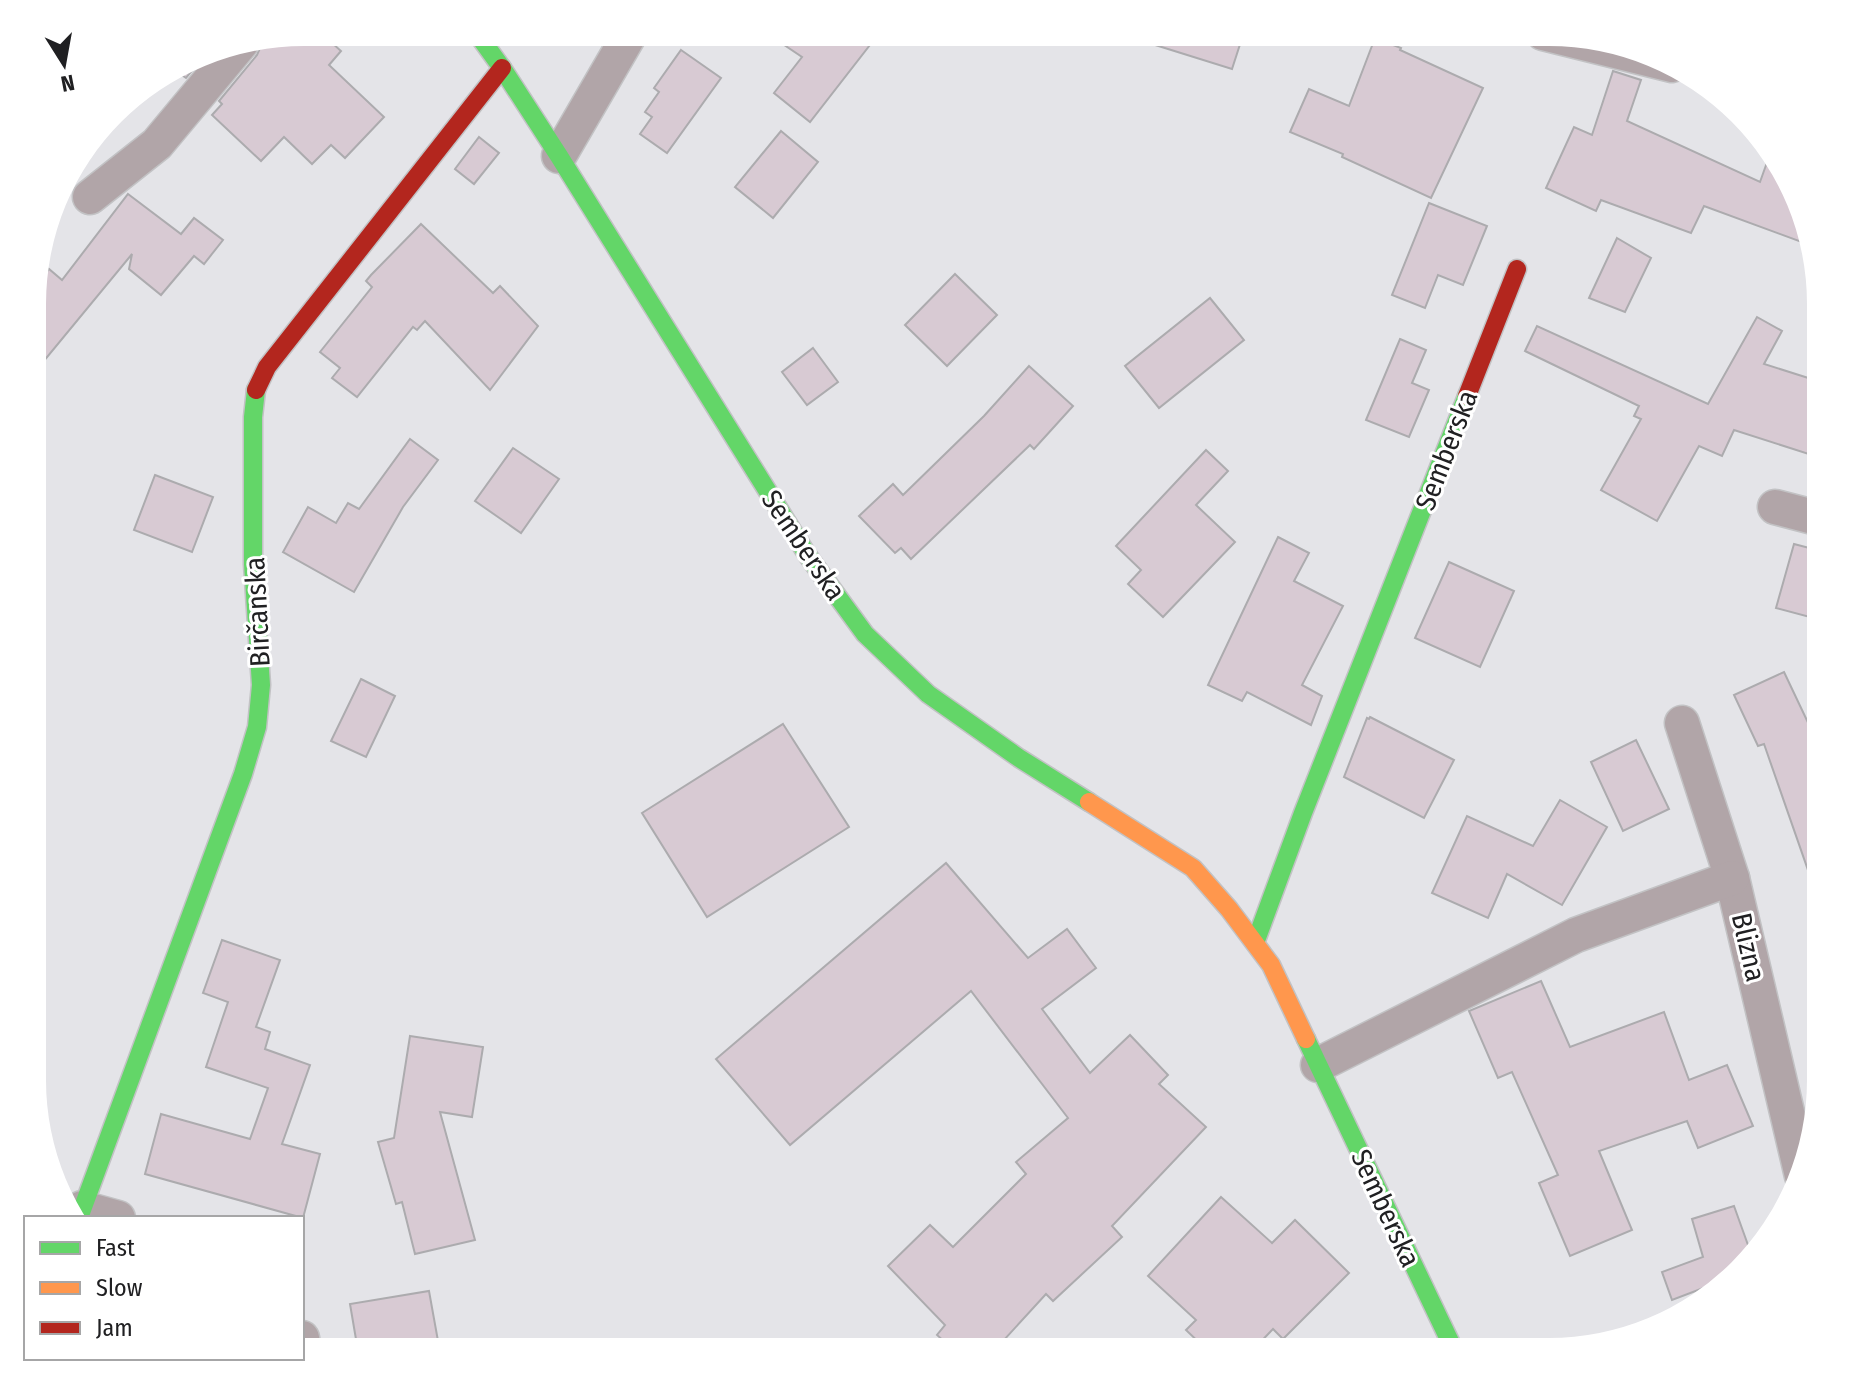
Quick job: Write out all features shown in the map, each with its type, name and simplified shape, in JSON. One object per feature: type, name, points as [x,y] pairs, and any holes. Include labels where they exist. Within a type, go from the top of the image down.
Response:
[{"type":"street","name":"Semberska","points":[[486,46],[559,156],[808,556],[865,634],[928,694],[1006,749],[1193,868],[1255,943],[1271,965],[1448,1338]]},
{"type":"street","points":[[559,156],[623,46]]},
{"type":"street","points":[[90,197],[157,144],[229,58]]},
{"type":"street","name":"Birčanska","points":[[81,1209],[243,774],[257,727],[261,685],[253,564],[255,393],[267,367],[502,68]]},
{"type":"street","name":"Semberska","points":[[1255,943],[1517,269]]},
{"type":"street","points":[[1775,507],[1807,515]]},
{"type":"street","name":"Blizna","points":[[1682,723],[1732,878],[1796,1151]]},
{"type":"street","points":[[1318,1065],[1576,935],[1732,878]]},
{"type":"building","points":[[336,46],[341,51],[329,65],[384,117],[345,158],[331,145],[312,164],[284,137],[261,161],[212,115],[222,104],[219,101],[259,51],[271,48]]},
{"type":"building","points":[[786,46],[869,46],[810,122],[774,93],[802,57]]},
{"type":"building","points":[[1161,47],[1239,47],[1232,69]]},
{"type":"building","points":[[1372,47],[1398,47],[1483,88],[1431,198],[1342,157],[1343,154],[1290,132],[1309,89],[1349,106]]},
{"type":"building","points":[[681,50],[721,78],[667,153],[640,134],[652,117],[645,112],[659,92],[654,88]]},
{"type":"building","points":[[1613,71],[1641,80],[1627,121],[1760,182],[1766,166],[1787,206],[1799,241],[1704,206],[1691,233],[1601,200],[1596,211],[1546,188],[1574,127],[1592,135]]},
{"type":"building","points":[[781,131],[818,162],[773,218],[735,187]]},
{"type":"building","points":[[479,137],[499,153],[474,184],[455,169]]},
{"type":"building","points":[[128,194],[181,234],[194,218],[223,240],[204,264],[194,256],[161,295],[129,269],[132,254],[46,358],[48,270],[62,280]]},
{"type":"building","points":[[1429,203],[1487,226],[1463,285],[1438,275],[1425,308],[1392,295]]},
{"type":"building","points":[[421,224],[493,293],[500,286],[538,326],[490,390],[425,321],[417,330],[413,327],[357,397],[332,378],[340,368],[320,352],[372,287],[366,281]]},
{"type":"building","points":[[1617,238],[1651,258],[1625,312],[1589,298]]},
{"type":"building","points":[[955,274],[997,315],[947,366],[905,325]]},
{"type":"building","points":[[1210,298],[1244,340],[1159,408],[1125,366]]},
{"type":"building","points":[[1757,317],[1782,331],[1764,364],[1807,378],[1807,453],[1734,430],[1722,456],[1699,446],[1657,521],[1601,490],[1641,419],[1634,416],[1639,406],[1525,351],[1537,326],[1708,404]]},
{"type":"building","points":[[1400,339],[1426,350],[1412,383],[1429,390],[1409,437],[1366,420]]},
{"type":"building","points":[[813,348],[838,382],[807,405],[782,372]]},
{"type":"building","points":[[1029,366],[1073,406],[1034,449],[1030,445],[911,559],[901,548],[895,553],[859,516],[893,484],[903,495],[984,416]]},
{"type":"building","points":[[410,439],[438,460],[403,507],[354,592],[283,552],[308,507],[336,523],[348,503],[359,509]]},
{"type":"building","points":[[513,448],[559,479],[521,533],[475,501]]},
{"type":"building","points":[[1206,450],[1228,471],[1196,505],[1235,542],[1163,617],[1128,584],[1141,570],[1116,546]]},
{"type":"building","points":[[155,475],[213,497],[192,552],[134,530]]},
{"type":"building","points":[[1278,537],[1309,553],[1294,581],[1343,606],[1302,685],[1322,696],[1311,725],[1247,692],[1242,701],[1208,685]]},
{"type":"building","points":[[1794,544],[1807,547],[1807,616],[1776,608]]},
{"type":"building","points":[[1449,562],[1514,591],[1480,667],[1415,638]]},
{"type":"building","points":[[1784,672],[1806,719],[1806,865],[1764,744],[1758,746],[1734,695]]},
{"type":"building","points":[[361,679],[395,696],[366,757],[331,741]]},
{"type":"building","points":[[1370,717],[1454,760],[1424,818],[1344,777]]},
{"type":"building","points":[[783,724],[849,827],[707,917],[642,813]]},
{"type":"building","points":[[1636,740],[1669,809],[1623,831],[1591,762]]},
{"type":"building","points":[[1560,800],[1607,827],[1562,905],[1507,874],[1488,918],[1432,893],[1467,816],[1533,846]]},
{"type":"building","points":[[946,863],[1028,958],[1067,929],[1096,968],[1042,1009],[1090,1073],[1130,1035],[1168,1075],[1159,1084],[1206,1127],[1112,1226],[1122,1237],[1053,1301],[1046,1294],[1006,1338],[940,1338],[937,1335],[945,1325],[888,1266],[930,1225],[953,1247],[1026,1174],[1016,1162],[1068,1118],[971,991],[790,1145],[716,1059]]},
{"type":"building","points":[[222,940],[280,960],[256,1027],[270,1032],[265,1049],[310,1065],[282,1144],[320,1154],[304,1216],[145,1174],[161,1114],[250,1139],[268,1088],[206,1067],[228,1002],[203,993]]},
{"type":"building","points":[[1541,981],[1570,1047],[1664,1012],[1689,1080],[1727,1065],[1753,1126],[1698,1148],[1687,1121],[1599,1151],[1632,1230],[1570,1256],[1539,1183],[1558,1175],[1512,1072],[1498,1078],[1469,1011]]},
{"type":"building","points":[[410,1036],[483,1047],[472,1117],[440,1112],[475,1240],[415,1254],[402,1202],[396,1204],[378,1142],[394,1138]]},
{"type":"building","points":[[1221,1197],[1272,1243],[1295,1220],[1349,1273],[1284,1338],[1273,1329],[1265,1338],[1194,1338],[1186,1330],[1196,1320],[1148,1276]]},
{"type":"building","points":[[1734,1206],[1748,1244],[1706,1285],[1672,1300],[1662,1272],[1703,1257],[1692,1219]]},
{"type":"building","points":[[429,1291],[437,1337],[356,1337],[350,1304]]},
{"type":"traffic: fast","points":[[486,46],[559,156],[808,556],[865,634],[928,694],[1019,758],[1089,802]]},
{"type":"traffic: fast","points":[[82,1210],[243,774],[257,727],[261,685],[253,564],[253,417],[256,390]]},
{"type":"traffic: fast","points":[[1255,943],[1467,396]]},
{"type":"traffic: fast","points":[[1306,1039],[1448,1338]]},
{"type":"traffic: slow","points":[[1089,802],[1193,868],[1271,965],[1306,1039]]},
{"type":"traffic: jam","points":[[256,390],[267,367],[502,68]]},
{"type":"traffic: jam","points":[[1467,396],[1517,269]]}]
